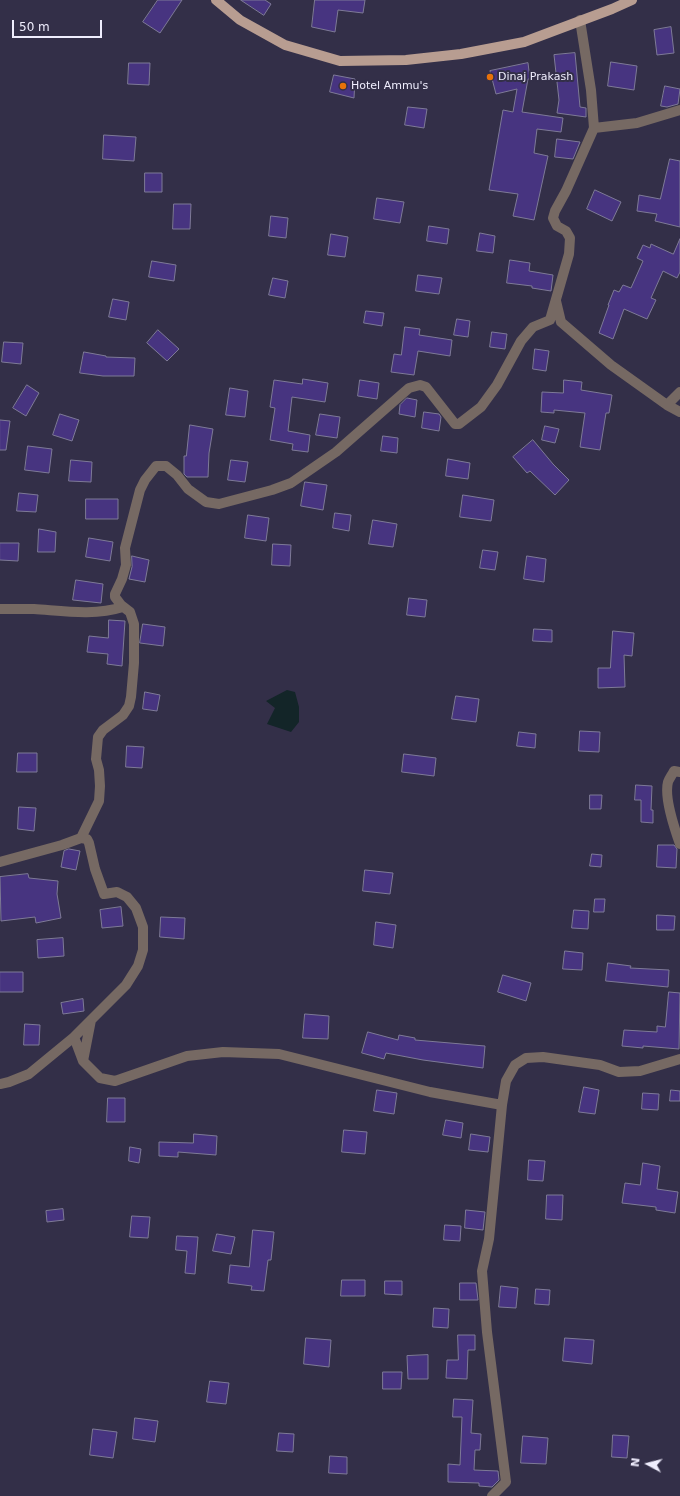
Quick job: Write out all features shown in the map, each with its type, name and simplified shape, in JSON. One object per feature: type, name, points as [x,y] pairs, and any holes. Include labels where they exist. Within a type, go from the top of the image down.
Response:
[{"type":"main road","points":[[216,0],[240,20],[285,45],[340,60],[406,60],[460,54],[524,42],[632,0]]},
{"type":"street","points":[[81,838],[99,801],[99,770],[96,759],[98,737],[103,730],[123,715],[129,706],[131,697],[134,663],[134,624],[130,612],[123,607],[115,597],[126,564],[125,548],[140,490],[145,480],[156,466],[166,466],[177,474],[188,489],[206,502],[218,504],[272,490],[291,483],[336,452],[409,388],[420,385],[426,387],[455,424],[459,424],[481,407],[498,385],[521,342],[533,327],[550,320],[569,254],[570,238],[566,230],[557,226],[553,218],[555,210],[566,191],[594,128],[592,90],[580,20]]},
{"type":"street","points":[[594,128],[638,123],[680,110]]},
{"type":"street","points":[[556,299],[561,322],[611,365],[667,405],[680,412]]},
{"type":"street","points":[[667,405],[680,392]]},
{"type":"street","points":[[0,609],[33,609],[78,613],[113,610],[123,607]]},
{"type":"street","points":[[680,772],[674,771],[668,782],[668,797],[673,826],[680,844]]},
{"type":"street","points":[[0,862],[62,845],[81,838],[87,839],[90,842],[95,869],[104,894],[117,892],[127,897],[136,908],[143,927],[143,950],[138,966],[126,985],[74,1037],[29,1074],[0,1084]]},
{"type":"street","points":[[83,1062],[91,1019]]},
{"type":"street","points":[[74,1037],[83,1062],[100,1078],[115,1081],[187,1056],[223,1052],[279,1054],[430,1092],[502,1105]]},
{"type":"street","points":[[492,1496],[506,1482],[487,1332],[482,1271],[489,1239],[502,1105],[506,1081],[515,1065],[526,1058],[543,1057],[600,1065],[619,1072],[640,1071],[680,1059]]},
{"type":"shaded area","points":[[287,690],[295,692],[299,707],[299,722],[291,732],[267,724],[275,708],[266,701]]},
{"type":"building","points":[[158,0],[182,0],[160,33],[143,22]]},
{"type":"building","points":[[241,0],[265,0],[271,4],[264,15]]},
{"type":"building","points":[[315,0],[365,0],[363,13],[338,10],[335,32],[312,27]]},
{"type":"building","points":[[671,27],[674,53],[657,55],[654,30]]},
{"type":"building","points":[[575,53],[580,107],[586,108],[586,117],[557,113],[559,100],[554,55]]},
{"type":"building","points":[[611,62],[637,66],[634,90],[608,86]]},
{"type":"building","points":[[129,63],[150,63],[149,85],[128,84]]},
{"type":"building","points":[[528,63],[530,79],[528,79],[522,112],[563,118],[561,132],[537,129],[534,153],[548,156],[534,220],[513,216],[518,194],[489,190],[503,110],[513,112],[517,89],[496,94],[490,71]]},
{"type":"building","name":"Hotel Ammu's","points":[[334,75],[355,79],[354,98],[330,92]]},
{"type":"building","points":[[665,86],[680,89],[678,104],[667,107],[661,106]]},
{"type":"building","points":[[408,107],[427,109],[424,128],[405,125]]},
{"type":"building","points":[[104,135],[136,137],[134,161],[103,159]]},
{"type":"building","points":[[557,139],[580,142],[573,159],[555,157]]},
{"type":"building","points":[[670,159],[680,161],[680,227],[655,221],[657,214],[637,211],[639,195],[660,199]]},
{"type":"building","points":[[145,173],[162,173],[162,192],[145,192]]},
{"type":"building","points":[[595,190],[621,202],[612,221],[587,209]]},
{"type":"building","points":[[377,198],[404,202],[400,223],[374,219]]},
{"type":"building","points":[[174,204],[191,204],[190,229],[173,229]]},
{"type":"building","points":[[271,216],[288,218],[286,238],[269,236]]},
{"type":"building","points":[[429,226],[449,229],[447,244],[427,241]]},
{"type":"building","points":[[480,233],[495,236],[493,253],[477,251]]},
{"type":"building","points":[[331,234],[348,237],[345,257],[328,255]]},
{"type":"building","points":[[680,239],[680,272],[677,278],[663,271],[651,298],[656,300],[647,319],[624,309],[613,339],[599,333],[614,290],[619,292],[623,285],[631,288],[643,261],[637,258],[643,245],[650,248],[651,244],[673,254]]},
{"type":"building","points":[[510,260],[530,263],[529,271],[553,275],[551,291],[532,288],[532,286],[507,283]]},
{"type":"building","points":[[152,261],[176,265],[174,281],[149,277]]},
{"type":"building","points":[[418,275],[442,278],[439,294],[416,291]]},
{"type":"building","points":[[273,278],[288,281],[285,298],[269,295]]},
{"type":"building","points":[[113,299],[129,302],[126,320],[109,317]]},
{"type":"building","points":[[366,311],[384,313],[382,326],[364,323]]},
{"type":"building","points":[[457,319],[470,321],[468,337],[454,335]]},
{"type":"building","points":[[405,327],[420,329],[419,335],[452,340],[450,356],[418,351],[414,375],[391,372],[394,354],[401,355]]},
{"type":"building","points":[[158,330],[179,349],[167,361],[147,343]]},
{"type":"building","points":[[492,332],[507,334],[505,349],[490,347]]},
{"type":"building","points":[[4,342],[23,343],[21,364],[2,362]]},
{"type":"building","points":[[535,349],[549,351],[546,371],[533,369]]},
{"type":"building","points":[[84,352],[106,357],[135,358],[134,376],[103,376],[80,373]]},
{"type":"building","points":[[303,379],[328,383],[325,402],[292,397],[288,431],[310,435],[308,452],[292,450],[293,444],[270,440],[275,408],[270,407],[274,380],[302,384]]},
{"type":"building","points":[[360,380],[379,383],[377,399],[358,396]]},
{"type":"building","points":[[564,380],[582,382],[581,390],[612,395],[609,413],[606,413],[600,450],[580,447],[585,413],[554,410],[554,413],[541,412],[542,392],[563,393]]},
{"type":"building","points":[[27,385],[39,393],[26,416],[13,408]]},
{"type":"building","points":[[230,388],[248,391],[245,417],[226,415]]},
{"type":"building","points":[[407,398],[417,400],[415,417],[399,414],[400,405]]},
{"type":"building","points":[[424,412],[439,414],[441,417],[439,431],[422,428]]},
{"type":"building","points":[[60,414],[79,420],[72,441],[53,435]]},
{"type":"building","points":[[320,414],[340,417],[337,438],[316,435]]},
{"type":"building","points":[[0,420],[10,421],[6,450],[0,450]]},
{"type":"building","points":[[190,425],[213,429],[209,453],[208,477],[187,477],[184,474],[184,456],[186,456]]},
{"type":"building","points":[[545,426],[559,429],[555,443],[542,440]]},
{"type":"building","points":[[383,436],[398,438],[397,453],[381,451]]},
{"type":"building","points":[[533,440],[569,480],[555,495],[530,471],[527,473],[513,457]]},
{"type":"building","points":[[28,446],[52,449],[49,473],[25,470]]},
{"type":"building","points":[[448,459],[470,463],[468,479],[446,476]]},
{"type":"building","points":[[71,460],[92,462],[91,482],[69,481]]},
{"type":"building","points":[[231,460],[248,462],[245,482],[228,480]]},
{"type":"building","points":[[305,482],[327,485],[323,510],[301,506]]},
{"type":"building","points":[[19,493],[38,495],[36,512],[17,511]]},
{"type":"building","points":[[463,495],[494,500],[491,521],[460,517]]},
{"type":"building","points":[[86,499],[118,499],[118,519],[86,519]]},
{"type":"building","points":[[335,513],[351,515],[349,531],[333,528]]},
{"type":"building","points":[[248,515],[269,518],[266,541],[245,538]]},
{"type":"building","points":[[373,520],[397,524],[393,547],[369,544]]},
{"type":"building","points":[[39,529],[56,532],[55,552],[38,552]]},
{"type":"building","points":[[89,538],[113,542],[110,561],[86,557]]},
{"type":"building","points":[[0,543],[19,543],[18,561],[0,560]]},
{"type":"building","points":[[273,544],[291,545],[290,566],[272,565]]},
{"type":"building","points":[[483,550],[498,552],[495,570],[480,568]]},
{"type":"building","points":[[132,556],[149,560],[145,582],[129,579],[132,567]]},
{"type":"building","points":[[527,556],[546,559],[544,582],[524,579]]},
{"type":"building","points":[[76,580],[103,584],[101,603],[73,600]]},
{"type":"building","points":[[409,598],[427,600],[425,617],[407,615]]},
{"type":"building","points":[[109,620],[125,621],[122,666],[107,664],[108,654],[87,652],[89,636],[108,638]]},
{"type":"building","points":[[143,624],[165,627],[163,646],[140,643]]},
{"type":"building","points":[[534,629],[552,630],[552,642],[533,641]]},
{"type":"building","points":[[613,631],[634,633],[632,656],[624,655],[625,687],[598,688],[598,668],[610,668]]},
{"type":"building","points":[[145,692],[160,695],[157,711],[143,709]]},
{"type":"building","points":[[456,696],[479,699],[476,722],[452,719]]},
{"type":"building","points":[[580,731],[600,732],[599,752],[579,751]]},
{"type":"building","points":[[519,732],[536,734],[535,748],[517,746]]},
{"type":"building","points":[[127,746],[144,747],[142,768],[126,767]]},
{"type":"building","points":[[18,753],[37,753],[37,772],[17,772]]},
{"type":"building","points":[[404,754],[436,758],[434,776],[402,772]]},
{"type":"building","points":[[636,785],[652,786],[651,810],[653,810],[653,823],[641,822],[641,800],[635,800]]},
{"type":"building","points":[[590,795],[602,795],[601,809],[590,809]]},
{"type":"building","points":[[19,807],[36,808],[34,831],[18,829]]},
{"type":"building","points":[[658,845],[674,845],[677,849],[676,868],[657,867]]},
{"type":"building","points":[[69,849],[80,851],[76,870],[61,867],[64,851]]},
{"type":"building","points":[[592,854],[602,855],[601,867],[590,866]]},
{"type":"building","points":[[365,870],[393,873],[390,894],[363,891]]},
{"type":"building","points":[[28,874],[29,878],[58,881],[57,894],[61,918],[36,923],[35,917],[1,921],[0,877]]},
{"type":"building","points":[[595,899],[605,899],[604,912],[594,912]]},
{"type":"building","points":[[121,907],[123,926],[102,928],[100,910]]},
{"type":"building","points":[[574,910],[589,911],[588,929],[572,928]]},
{"type":"building","points":[[657,915],[675,916],[674,930],[657,930]]},
{"type":"building","points":[[161,917],[185,918],[184,939],[160,937]]},
{"type":"building","points":[[376,922],[396,925],[393,948],[374,945]]},
{"type":"building","points":[[63,938],[64,956],[38,958],[37,940]]},
{"type":"building","points":[[565,951],[583,953],[582,970],[563,969]]},
{"type":"building","points":[[608,963],[631,966],[630,968],[669,970],[668,987],[606,981]]},
{"type":"building","points":[[0,972],[23,972],[23,992],[0,992]]},
{"type":"building","points":[[503,975],[531,983],[526,1001],[498,992]]},
{"type":"building","points":[[669,992],[680,993],[679,1049],[622,1046],[624,1030],[657,1032],[657,1026],[665,1027]]},
{"type":"building","points":[[83,999],[84,1011],[63,1014],[61,1003]]},
{"type":"building","points":[[305,1014],[329,1016],[328,1039],[303,1038]]},
{"type":"building","points":[[25,1024],[40,1025],[39,1045],[24,1045]]},
{"type":"building","points":[[368,1032],[398,1040],[399,1035],[415,1038],[415,1040],[485,1046],[483,1068],[423,1060],[386,1053],[384,1059],[362,1053]]},
{"type":"building","points":[[584,1087],[599,1090],[595,1114],[579,1112]]},
{"type":"building","points":[[377,1090],[397,1093],[394,1114],[374,1111]]},
{"type":"building","points":[[671,1090],[680,1091],[680,1101],[670,1101]]},
{"type":"building","points":[[643,1093],[659,1094],[658,1110],[642,1109]]},
{"type":"building","points":[[108,1098],[125,1098],[125,1122],[107,1122]]},
{"type":"building","points":[[446,1120],[463,1123],[461,1138],[443,1135]]},
{"type":"building","points":[[344,1130],[367,1132],[365,1154],[342,1152]]},
{"type":"building","points":[[194,1134],[217,1136],[216,1155],[178,1152],[178,1157],[159,1156],[159,1142],[193,1143]]},
{"type":"building","points":[[471,1134],[490,1137],[488,1152],[469,1150]]},
{"type":"building","points":[[130,1147],[141,1149],[139,1163],[129,1161]]},
{"type":"building","points":[[529,1160],[545,1161],[543,1181],[528,1180]]},
{"type":"building","points":[[643,1163],[660,1166],[657,1189],[678,1192],[675,1213],[656,1210],[656,1207],[622,1203],[625,1183],[640,1185]]},
{"type":"building","points":[[547,1195],[563,1195],[562,1220],[546,1219]]},
{"type":"building","points":[[63,1209],[64,1220],[47,1222],[46,1211]]},
{"type":"building","points":[[466,1210],[485,1212],[483,1230],[465,1228]]},
{"type":"building","points":[[132,1216],[150,1217],[148,1238],[130,1237]]},
{"type":"building","points":[[445,1225],[461,1226],[460,1241],[444,1240]]},
{"type":"building","points":[[253,1230],[274,1232],[271,1260],[268,1260],[264,1291],[251,1290],[252,1286],[228,1283],[230,1265],[249,1267]]},
{"type":"building","points":[[217,1234],[235,1237],[231,1254],[213,1251]]},
{"type":"building","points":[[177,1236],[198,1237],[195,1274],[185,1273],[187,1251],[176,1250]]},
{"type":"building","points":[[342,1280],[365,1280],[365,1296],[341,1296]]},
{"type":"building","points":[[385,1281],[402,1281],[402,1295],[385,1294]]},
{"type":"building","points":[[460,1283],[476,1283],[478,1300],[460,1300]]},
{"type":"building","points":[[501,1286],[518,1288],[516,1308],[499,1307]]},
{"type":"building","points":[[536,1289],[550,1290],[549,1305],[535,1304]]},
{"type":"building","points":[[434,1308],[449,1309],[448,1328],[433,1327]]},
{"type":"building","points":[[458,1335],[475,1335],[475,1350],[468,1350],[467,1379],[446,1378],[447,1360],[458,1360]]},
{"type":"building","points":[[306,1338],[331,1340],[329,1367],[304,1364]]},
{"type":"building","points":[[565,1338],[594,1340],[592,1364],[563,1361]]},
{"type":"building","points":[[428,1355],[428,1379],[408,1379],[407,1356]]},
{"type":"building","points":[[383,1372],[402,1372],[401,1389],[383,1389]]},
{"type":"building","points":[[210,1381],[229,1383],[226,1404],[207,1402]]},
{"type":"building","points":[[454,1399],[473,1400],[471,1433],[481,1434],[480,1450],[475,1450],[474,1470],[498,1471],[499,1480],[492,1487],[479,1486],[479,1483],[448,1482],[448,1464],[460,1465],[462,1417],[453,1417]]},
{"type":"building","points":[[135,1418],[158,1421],[155,1442],[133,1439]]},
{"type":"building","points":[[93,1429],[117,1432],[113,1458],[90,1455]]},
{"type":"building","points":[[279,1433],[294,1434],[293,1452],[277,1451]]},
{"type":"building","points":[[613,1435],[629,1436],[627,1458],[612,1457]]},
{"type":"building","points":[[523,1436],[548,1438],[546,1464],[521,1463]]},
{"type":"building","points":[[330,1456],[347,1457],[347,1474],[329,1473]]},
{"type":"place","name":"Dinaj Prakash","points":[[490,77]]},
{"type":"place","name":"Hotel Ammu's","points":[[343,86]]}]
